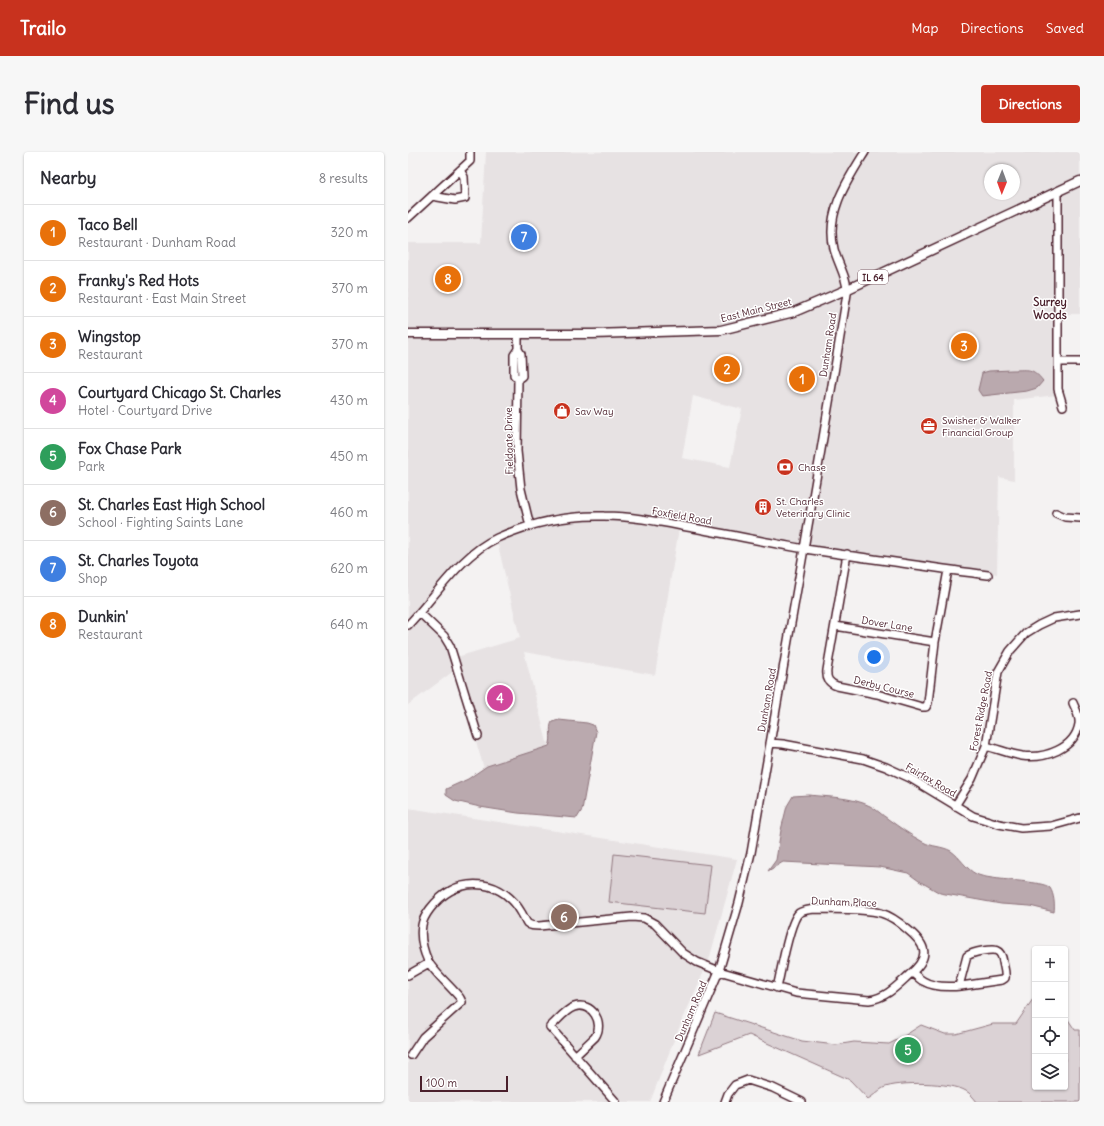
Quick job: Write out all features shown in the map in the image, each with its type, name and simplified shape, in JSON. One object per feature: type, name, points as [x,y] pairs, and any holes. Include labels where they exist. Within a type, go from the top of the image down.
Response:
[{"type":"main road","name":"East Main Street","points":[[408,334],[593,334],[721,330],[794,312],[848,289],[1080,181]]},
{"type":"street","points":[[408,218],[470,161],[470,152]]},
{"type":"street","points":[[848,289],[833,248],[832,229],[834,210],[841,192],[865,152]]},
{"type":"street","points":[[432,196],[456,200],[465,198],[464,177],[460,170]]},
{"type":"street","points":[[1058,192],[1058,389],[1063,406]]},
{"type":"street","name":"Dunham Road","points":[[664,1102],[719,971],[739,903],[751,853],[848,289]]},
{"type":"street","name":"Fieldgate Drive","points":[[518,334],[518,350],[514,354],[514,376],[518,379],[517,452],[521,489],[530,526]]},
{"type":"street","points":[[1058,362],[1080,362]]},
{"type":"street","points":[[1056,513],[1064,517],[1080,518]]},
{"type":"street","name":"Foxfield Road","points":[[408,625],[470,555],[483,546],[497,538],[530,526],[584,516],[625,517],[804,549],[988,575]]},
{"type":"street","name":"Derby Course","points":[[847,554],[827,675],[828,679],[832,684],[837,686],[877,694],[922,707],[926,707],[928,703],[948,570]]},
{"type":"street","points":[[420,613],[444,636],[450,646],[478,736]]},
{"type":"street","name":"Forest Ridge Road","points":[[955,806],[972,779],[986,746],[998,672],[1010,651],[1017,641],[1039,625],[1054,618],[1080,614]]},
{"type":"street","name":"Dover Lane","points":[[835,626],[936,642]]},
{"type":"street","points":[[986,746],[1023,756],[1040,756],[1054,752],[1066,746],[1074,736],[1079,724],[1074,703]]},
{"type":"street","name":"Fairfax Road","points":[[770,743],[783,744],[863,759],[886,767],[910,778],[973,816],[999,824],[1021,828],[1051,826],[1080,818]]},
{"type":"street","name":"Dunham Place","points":[[429,963],[422,938],[422,924],[427,914],[444,893],[456,887],[470,884],[484,885],[499,890],[512,899],[527,922],[532,926],[632,917],[644,918],[655,924],[683,953],[697,962],[719,971],[777,988],[796,993],[869,1000],[880,998],[912,973],[921,962],[924,949],[916,936],[899,921],[882,913],[871,911],[806,910],[799,914],[794,920],[777,988]]},
{"type":"street","points":[[912,973],[928,983],[959,986],[1005,978],[1002,956],[997,951],[990,950],[971,953],[967,956],[959,986]]},
{"type":"street","points":[[408,975],[429,963],[462,1002],[425,1035],[409,1058]]},
{"type":"street","points":[[575,1056],[598,1033],[598,1022],[593,1012],[585,1006],[573,1007],[550,1028],[616,1102]]},
{"type":"street","points":[[725,1102],[728,1094],[735,1085],[748,1080],[773,1088],[802,1102]]},
{"type":"shaded area","points":[[486,152],[862,152],[839,191],[832,210],[830,229],[830,249],[848,289],[793,309],[719,326],[571,331],[408,330],[408,243],[481,243]]},
{"type":"shaded area","points":[[868,152],[1080,152],[1080,178],[850,286],[836,248],[835,228],[837,212],[843,194]]},
{"type":"shaded area","points":[[1080,184],[1080,314],[1060,314],[1060,193]]},
{"type":"shaded area","points":[[1056,195],[1057,395],[1014,400],[1014,480],[999,477],[997,574],[808,546],[851,291]]},
{"type":"shaded area","points":[[845,293],[802,546],[636,514],[585,513],[532,524],[524,490],[520,454],[520,337],[722,333]],"holes":[[[693,396],[742,409],[730,467],[682,458]]]},
{"type":"shaded area","points":[[408,336],[515,336],[515,470],[525,524],[487,539],[465,555],[408,621]]},
{"type":"shaded area","points":[[989,371],[1033,371],[1043,381],[1037,388],[1027,391],[982,396],[978,390],[982,373]]},
{"type":"shaded area","points":[[581,519],[631,519],[679,528],[655,675],[524,652],[550,754],[485,772],[455,670],[408,705],[408,630],[423,612],[457,657],[520,638],[497,541],[529,529]]},
{"type":"shaded area","points":[[559,720],[587,723],[593,725],[596,732],[582,810],[577,818],[518,813],[480,807],[455,801],[446,795],[446,789],[468,779],[487,766],[549,746],[551,740],[550,731],[552,722]]},
{"type":"shaded area","points":[[808,795],[848,799],[870,806],[923,842],[951,851],[976,874],[992,878],[1046,885],[1050,888],[1052,893],[1054,912],[1030,906],[1001,904],[940,893],[908,873],[880,867],[783,862],[768,871],[776,860],[787,806],[793,796]]},
{"type":"shaded area","points":[[408,808],[737,859],[709,960],[676,1035],[650,1102],[408,1102]]},
{"type":"shaded area","points":[[614,854],[711,865],[705,913],[609,902]]},
{"type":"shaded area","points":[[1032,1000],[1032,1090],[1068,1090],[1068,1020],[1075,1030],[1080,1030],[1080,1102],[977,1102],[966,1091],[959,1088],[938,1084],[900,1084],[890,1086],[883,1088],[868,1099],[850,1080],[749,1035],[699,1054],[715,1013],[802,1041],[836,1045],[854,1042],[889,1044],[921,1025],[945,1034],[956,1034],[993,1024],[1016,1024]]},
{"type":"place","name":"St. Charles Toyota","points":[[524,237]]},
{"type":"place","name":"Dunkin'","points":[[448,279]]},
{"type":"place","name":"Wingstop","points":[[964,346]]},
{"type":"place","name":"Franky's Red Hots","points":[[727,369]]},
{"type":"place","name":"Taco Bell","points":[[802,379]]},
{"type":"place","name":"Sav Way","points":[[562,411]]},
{"type":"place","name":"Swisher & Walker Financial Group","points":[[929,426]]},
{"type":"place","name":"Chase","points":[[785,467]]},
{"type":"place","name":"St. Charles Veterinary Clinic","points":[[763,507]]},
{"type":"place","name":"Courtyard Chicago St. Charles","points":[[500,698]]},
{"type":"place","name":"St. Charles East High School","points":[[564,917]]},
{"type":"place","name":"Fox Chase Park","points":[[908,1050]]},
{"type":"district","name":"Surrey Woods","points":[[1050,308]]}]
